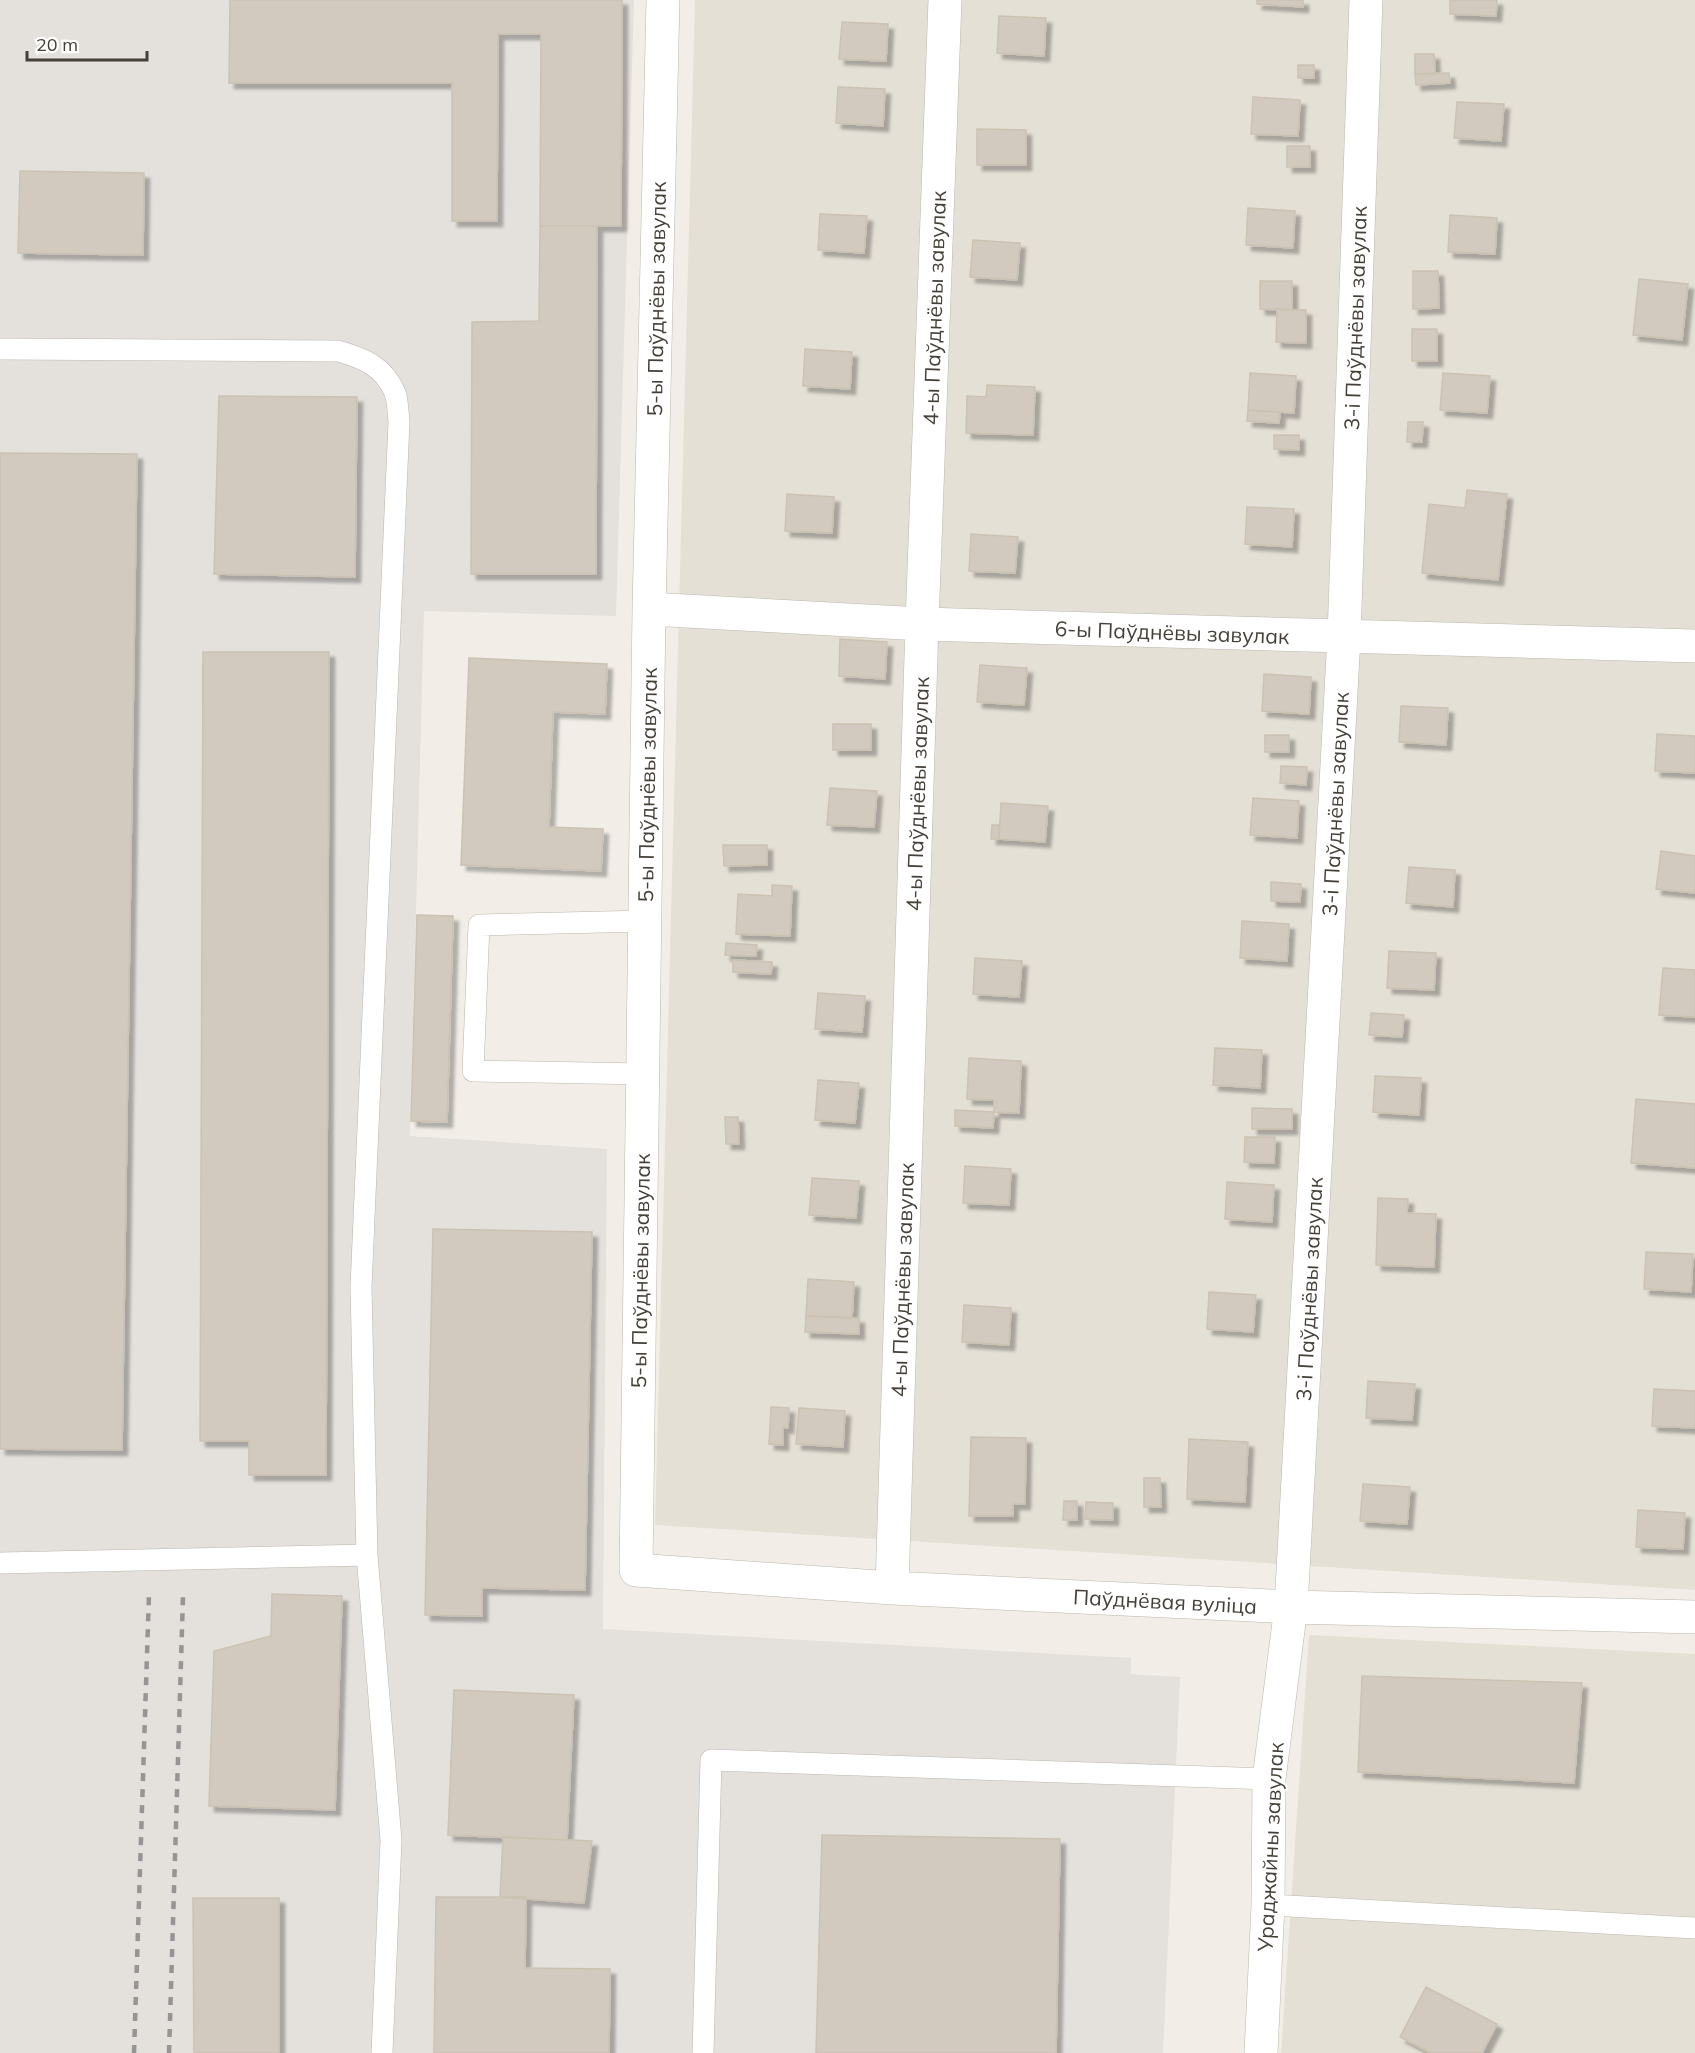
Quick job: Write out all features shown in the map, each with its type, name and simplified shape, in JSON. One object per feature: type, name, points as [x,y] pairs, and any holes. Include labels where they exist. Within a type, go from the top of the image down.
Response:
[{"type":"street","name":"5-ы Паўднёвы завулак","points":[[636,1570],[649,609],[663,0]]},
{"type":"street","name":"4-ы Паўднёвы завулак","points":[[892,1588],[922,624],[945,0]]},
{"type":"street","name":"3-і Паўднёвы завулак","points":[[1291,1607],[1344,637],[1366,0]]},
{"type":"street","name":"6-ы Паўднёвы завулак","points":[[649,609],[922,624],[1695,646]]},
{"type":"street","name":"Паўднёвая вуліца","points":[[636,1570],[892,1588],[1291,1607],[1695,1617]]},
{"type":"street","name":"Ураджайны завулак","points":[[1261,2053],[1268,1905],[1269,1779],[1291,1607]]},
{"type":"lane","points":[[0,349],[338,351],[365,359],[381,371],[395,393],[399,434],[361,1287],[367,1555],[391,1840],[382,2053]]},
{"type":"lane","points":[[643,1074],[473,1071],[479,925],[645,921]]},
{"type":"lane","points":[[0,1563],[367,1555]]},
{"type":"lane","points":[[703,2053],[711,1760],[1269,1779]]},
{"type":"lane","points":[[1268,1905],[1695,1928]]},
{"type":"shaded area","points":[[0,0],[634,0],[616,616],[424,611],[410,1136],[607,1149],[603,1629],[1131,1658],[1131,1674],[1180,1677],[1163,2053],[522,2053],[508,1909],[436,1897],[434,2053],[0,2053]]},
{"type":"shaded area","points":[[695,0],[1695,0],[1695,1590],[655,1525]]},
{"type":"shaded area","points":[[1309,1635],[1695,1654],[1695,2053],[1281,2053]]},
{"type":"building","points":[[230,0],[622,0],[621,226],[540,226],[541,34],[498,34],[497,221],[452,221],[452,83],[229,83]]},
{"type":"building","points":[[1257,0],[1303,0],[1303,7],[1257,4]]},
{"type":"building","points":[[1450,0],[1497,0],[1496,16],[1450,14]]},
{"type":"building","points":[[999,16],[1046,18],[1044,56],[997,53]]},
{"type":"building","points":[[842,22],[888,24],[886,61],[839,59]]},
{"type":"building","points":[[1415,54],[1434,54],[1435,74],[1415,74]]},
{"type":"building","points":[[1298,65],[1314,65],[1314,78],[1298,78]]},
{"type":"building","points":[[1449,73],[1450,83],[1416,85],[1415,74]]},
{"type":"building","points":[[838,87],[885,89],[883,126],[836,123]]},
{"type":"building","points":[[1253,97],[1300,100],[1298,136],[1251,134]]},
{"type":"building","points":[[1457,102],[1504,104],[1501,141],[1454,138]]},
{"type":"building","points":[[977,129],[1026,130],[1026,165],[977,165]]},
{"type":"building","points":[[1287,146],[1310,146],[1310,167],[1287,167]]},
{"type":"building","points":[[20,171],[144,173],[143,255],[18,253]]},
{"type":"building","points":[[1248,208],[1295,211],[1293,248],[1246,245]]},
{"type":"building","points":[[820,214],[867,216],[864,253],[818,250]]},
{"type":"building","points":[[1450,215],[1497,218],[1495,254],[1448,252]]},
{"type":"building","points":[[540,226],[597,226],[596,574],[471,574],[472,322],[539,321]]},
{"type":"building","points":[[973,240],[1020,243],[1017,280],[970,277]]},
{"type":"building","points":[[1413,271],[1438,271],[1439,308],[1413,309]]},
{"type":"building","points":[[1639,279],[1688,284],[1682,340],[1633,335]]},
{"type":"building","points":[[1260,281],[1292,281],[1292,310],[1260,309]]},
{"type":"building","points":[[1277,309],[1306,310],[1306,343],[1276,342]]},
{"type":"building","points":[[1412,329],[1437,329],[1437,361],[1412,361]]},
{"type":"building","points":[[805,349],[852,352],[850,389],[803,386]]},
{"type":"building","points":[[1250,373],[1296,376],[1294,413],[1248,410]]},
{"type":"building","points":[[1443,373],[1490,376],[1487,413],[1440,410]]},
{"type":"building","points":[[987,385],[1035,387],[1033,435],[966,433],[967,396],[986,397]]},
{"type":"building","points":[[219,396],[357,397],[355,577],[214,574]]},
{"type":"building","points":[[1248,410],[1280,412],[1279,423],[1247,421]]},
{"type":"building","points":[[1408,422],[1423,422],[1422,442],[1407,442]]},
{"type":"building","points":[[1274,435],[1299,435],[1299,450],[1274,449]]},
{"type":"building","points":[[0,453],[137,454],[122,1450],[0,1449]]},
{"type":"building","points":[[1467,490],[1507,494],[1498,580],[1422,573],[1429,504],[1465,508]]},
{"type":"building","points":[[787,494],[834,497],[832,533],[785,531]]},
{"type":"building","points":[[1247,507],[1294,509],[1292,547],[1245,544]]},
{"type":"building","points":[[971,534],[1018,537],[1015,573],[969,571]]},
{"type":"building","points":[[840,639],[887,642],[885,679],[839,676]]},
{"type":"building","points":[[203,652],[329,652],[326,1475],[249,1475],[249,1441],[200,1441]]},
{"type":"building","points":[[469,658],[607,664],[605,714],[553,712],[549,827],[603,829],[601,871],[461,865]]},
{"type":"building","points":[[980,665],[1027,668],[1024,705],[977,702]]},
{"type":"building","points":[[1264,674],[1311,677],[1309,714],[1262,711]]},
{"type":"building","points":[[1401,706],[1448,708],[1446,745],[1399,742]]},
{"type":"building","points":[[833,724],[871,724],[871,750],[833,750]]},
{"type":"building","points":[[1657,734],[1695,736],[1695,773],[1655,771]]},
{"type":"building","points":[[1265,735],[1289,735],[1289,752],[1265,752]]},
{"type":"building","points":[[1281,766],[1307,767],[1306,785],[1280,783]]},
{"type":"building","points":[[830,788],[877,791],[874,827],[827,825]]},
{"type":"building","points":[[1253,798],[1299,801],[1297,838],[1250,835]]},
{"type":"building","points":[[1001,803],[1048,806],[1045,842],[999,839]]},
{"type":"building","points":[[992,825],[999,825],[999,839],[991,839]]},
{"type":"building","points":[[723,845],[767,845],[767,865],[724,866]]},
{"type":"building","points":[[1661,851],[1695,856],[1695,893],[1656,889]]},
{"type":"building","points":[[1409,867],[1455,870],[1453,907],[1406,903]]},
{"type":"building","points":[[1271,882],[1301,884],[1300,902],[1271,901]]},
{"type":"building","points":[[772,885],[792,886],[790,936],[736,934],[738,894],[772,896]]},
{"type":"building","points":[[417,915],[453,916],[447,1122],[411,1121]]},
{"type":"building","points":[[1242,921],[1289,924],[1287,961],[1240,958]]},
{"type":"building","points":[[726,943],[757,945],[756,956],[725,955]]},
{"type":"building","points":[[1389,951],[1436,953],[1434,990],[1387,988]]},
{"type":"building","points":[[975,958],[1022,961],[1019,997],[973,994]]},
{"type":"building","points":[[733,960],[772,962],[771,974],[733,972]]},
{"type":"building","points":[[1663,968],[1695,970],[1695,1017],[1659,1015]]},
{"type":"building","points":[[818,993],[865,996],[862,1032],[815,1029]]},
{"type":"building","points":[[1371,1013],[1404,1015],[1402,1037],[1369,1035]]},
{"type":"building","points":[[1215,1048],[1262,1050],[1260,1088],[1213,1085]]},
{"type":"building","points":[[969,1058],[1021,1061],[1019,1113],[994,1112],[994,1100],[967,1099]]},
{"type":"building","points":[[1375,1076],[1421,1078],[1419,1115],[1373,1112]]},
{"type":"building","points":[[818,1080],[859,1083],[855,1123],[815,1120]]},
{"type":"building","points":[[1636,1099],[1695,1104],[1695,1168],[1631,1163]]},
{"type":"building","points":[[1252,1108],[1292,1109],[1292,1129],[1252,1129]]},
{"type":"building","points":[[955,1110],[994,1112],[993,1128],[955,1126]]},
{"type":"building","points":[[725,1117],[738,1117],[739,1144],[726,1144]]},
{"type":"building","points":[[1245,1137],[1275,1137],[1274,1163],[1244,1162]]},
{"type":"building","points":[[965,1166],[1011,1169],[1009,1205],[963,1203]]},
{"type":"building","points":[[812,1178],[859,1181],[856,1218],[809,1215]]},
{"type":"building","points":[[1227,1182],[1274,1185],[1272,1222],[1225,1219]]},
{"type":"building","points":[[1378,1198],[1408,1199],[1407,1213],[1436,1214],[1434,1267],[1376,1265]]},
{"type":"building","points":[[433,1229],[592,1232],[585,1590],[482,1588],[482,1616],[425,1615]]},
{"type":"building","points":[[1646,1252],[1693,1254],[1691,1292],[1644,1289]]},
{"type":"building","points":[[808,1279],[854,1282],[852,1318],[806,1316]]},
{"type":"building","points":[[1209,1292],[1256,1295],[1253,1332],[1207,1329]]},
{"type":"building","points":[[964,1305],[1011,1308],[1009,1345],[962,1342]]},
{"type":"building","points":[[806,1316],[859,1318],[859,1334],[805,1332]]},
{"type":"building","points":[[1368,1381],[1415,1384],[1412,1420],[1366,1418]]},
{"type":"building","points":[[1654,1389],[1695,1391],[1695,1428],[1652,1426]]},
{"type":"building","points":[[771,1407],[789,1408],[788,1428],[783,1427],[783,1445],[769,1444]]},
{"type":"building","points":[[799,1408],[845,1411],[843,1447],[796,1444]]},
{"type":"building","points":[[971,1437],[1026,1438],[1025,1504],[1013,1504],[1013,1516],[969,1516]]},
{"type":"building","points":[[1189,1439],[1248,1442],[1245,1502],[1187,1499]]},
{"type":"building","points":[[1144,1478],[1160,1478],[1161,1507],[1144,1507]]},
{"type":"building","points":[[1363,1484],[1410,1487],[1407,1524],[1360,1521]]},
{"type":"building","points":[[1064,1501],[1077,1501],[1077,1520],[1063,1520]]},
{"type":"building","points":[[1086,1502],[1113,1503],[1113,1520],[1085,1519]]},
{"type":"building","points":[[1638,1510],[1685,1513],[1683,1549],[1636,1547]]},
{"type":"building","points":[[272,1594],[342,1596],[335,1810],[209,1806],[214,1651],[271,1636]]},
{"type":"building","points":[[1362,1676],[1582,1683],[1574,1783],[1358,1772]]},
{"type":"building","points":[[454,1690],[574,1695],[567,1840],[448,1835]]},
{"type":"building","points":[[822,1835],[1060,1839],[1056,2053],[816,2053]]},
{"type":"building","points":[[503,1837],[592,1841],[584,1903],[500,1897]]},
{"type":"building","points":[[436,1897],[526,1897],[525,1968],[610,1969],[609,2053],[434,2053]]},
{"type":"building","points":[[193,1898],[279,1898],[279,2053],[194,2053]]},
{"type":"building","points":[[1426,1987],[1497,2024],[1482,2053],[1431,2053],[1400,2037]]},
{"type":"railway","points":[[134,2053],[149,1594]]},
{"type":"railway","points":[[169,2053],[183,1596]]}]
